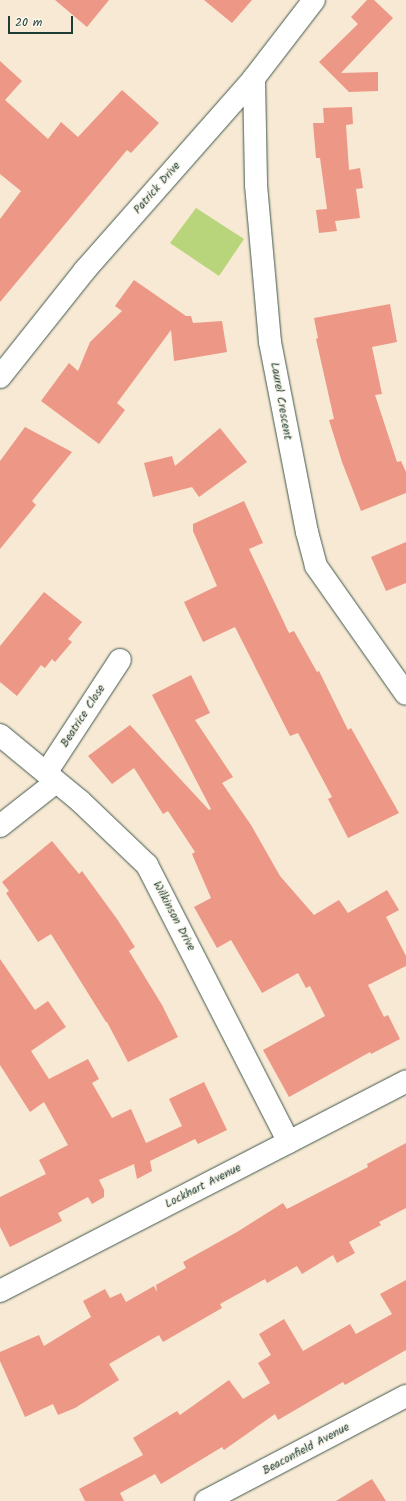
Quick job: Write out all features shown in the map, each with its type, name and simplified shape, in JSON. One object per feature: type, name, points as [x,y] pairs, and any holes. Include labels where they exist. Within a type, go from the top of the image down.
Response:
[{"type":"street","name":"Patrick Drive","points":[[0,377],[85,270],[254,78],[314,0]]},
{"type":"street","name":"Laurel Crescent","points":[[254,78],[256,185],[270,342],[307,532],[316,566],[406,694]]},
{"type":"street","name":"Beatrice Close","points":[[0,826],[51,777],[120,660]]},
{"type":"street","name":"Wilkinson Drive","points":[[0,735],[80,802],[147,865],[289,1142]]},
{"type":"street","name":"Lockhart Avenue","points":[[0,1291],[406,1081]]},
{"type":"street","name":"Beaconfield Avenue","points":[[206,1501],[406,1396]]},
{"type":"green space","points":[[196,208],[244,239],[219,276],[170,243]]},
{"type":"building","points":[[55,0],[109,0],[87,27]]},
{"type":"building","points":[[204,0],[252,0],[232,23]]},
{"type":"building","points":[[367,0],[374,0],[393,18],[341,73],[378,72],[378,91],[349,92],[319,62],[358,24],[351,17]]},
{"type":"building","points":[[0,61],[22,81],[5,100],[48,139],[61,122],[78,137],[122,90],[159,123],[131,153],[127,150],[0,302],[0,219],[21,191],[0,174]]},
{"type":"building","points":[[352,107],[353,124],[346,125],[349,170],[360,168],[363,188],[356,189],[360,218],[335,221],[337,231],[319,233],[316,210],[327,209],[320,158],[316,158],[313,123],[324,123],[323,108]]},
{"type":"building","points":[[134,280],[186,316],[191,316],[193,323],[222,321],[227,352],[174,361],[171,330],[117,403],[125,410],[99,444],[41,401],[69,363],[78,371],[90,342],[122,311],[115,306]]},
{"type":"building","points":[[390,304],[397,342],[372,347],[382,394],[375,395],[397,462],[401,461],[406,472],[406,493],[361,511],[342,462],[329,420],[334,419],[316,339],[318,338],[314,318]]},
{"type":"building","points":[[25,427],[72,452],[32,501],[36,505],[0,549],[0,461]]},
{"type":"building","points":[[220,428],[247,462],[199,497],[192,487],[153,497],[144,463],[172,456],[175,466]]},
{"type":"building","points":[[244,501],[263,543],[249,549],[289,633],[294,631],[317,672],[319,671],[348,730],[351,728],[399,813],[348,838],[328,799],[332,797],[298,733],[290,736],[235,627],[203,642],[184,602],[217,586],[193,531],[193,524]]},
{"type":"building","points":[[406,542],[406,583],[386,591],[371,557]]},
{"type":"building","points":[[44,592],[82,622],[68,639],[72,642],[55,662],[52,659],[45,668],[41,665],[17,696],[0,682],[0,646]]},
{"type":"building","points":[[191,675],[210,713],[195,720],[233,777],[222,783],[251,825],[280,876],[314,915],[339,900],[348,913],[387,890],[399,910],[386,917],[406,956],[406,966],[368,985],[384,1017],[388,1015],[400,1039],[371,1054],[370,1052],[289,1097],[263,1050],[325,1016],[310,986],[306,988],[298,973],[262,993],[231,940],[217,948],[194,907],[211,898],[192,854],[195,852],[168,811],[163,814],[134,768],[112,784],[88,756],[130,725],[209,810],[211,809],[152,695]]},
{"type":"building","points":[[52,841],[79,874],[82,871],[117,919],[135,947],[129,951],[162,1005],[178,1037],[128,1062],[107,1022],[51,934],[38,942],[6,893],[9,891],[2,882]]},
{"type":"building","points":[[0,959],[35,1010],[48,1001],[66,1027],[31,1051],[49,1079],[88,1059],[99,1079],[92,1083],[112,1118],[131,1109],[146,1143],[182,1126],[169,1099],[204,1082],[227,1130],[198,1144],[195,1139],[150,1161],[152,1171],[137,1179],[134,1164],[99,1180],[104,1190],[104,1197],[92,1204],[88,1197],[58,1213],[62,1221],[10,1247],[0,1227],[0,1197],[46,1174],[39,1160],[68,1145],[44,1102],[30,1112],[0,1065]]},
{"type":"building","points":[[406,1143],[406,1208],[379,1222],[381,1225],[349,1242],[355,1253],[337,1263],[333,1255],[302,1274],[297,1266],[267,1283],[265,1279],[220,1304],[222,1308],[163,1342],[159,1335],[109,1364],[119,1380],[75,1408],[58,1415],[53,1404],[25,1417],[0,1361],[0,1352],[39,1335],[44,1346],[91,1317],[83,1301],[105,1289],[110,1298],[121,1293],[126,1302],[154,1286],[157,1292],[156,1285],[186,1268],[183,1262],[237,1232],[283,1203],[287,1209],[368,1167],[367,1164]]},
{"type":"building","points":[[406,1280],[406,1350],[345,1385],[343,1382],[278,1420],[275,1414],[224,1450],[222,1447],[161,1484],[155,1474],[120,1493],[124,1501],[85,1501],[79,1489],[143,1455],[133,1438],[177,1411],[180,1415],[229,1380],[243,1399],[270,1383],[258,1363],[271,1355],[259,1334],[284,1319],[303,1351],[350,1324],[356,1334],[392,1314],[380,1294]]},
{"type":"building","points":[[372,1479],[386,1501],[336,1501]]}]
